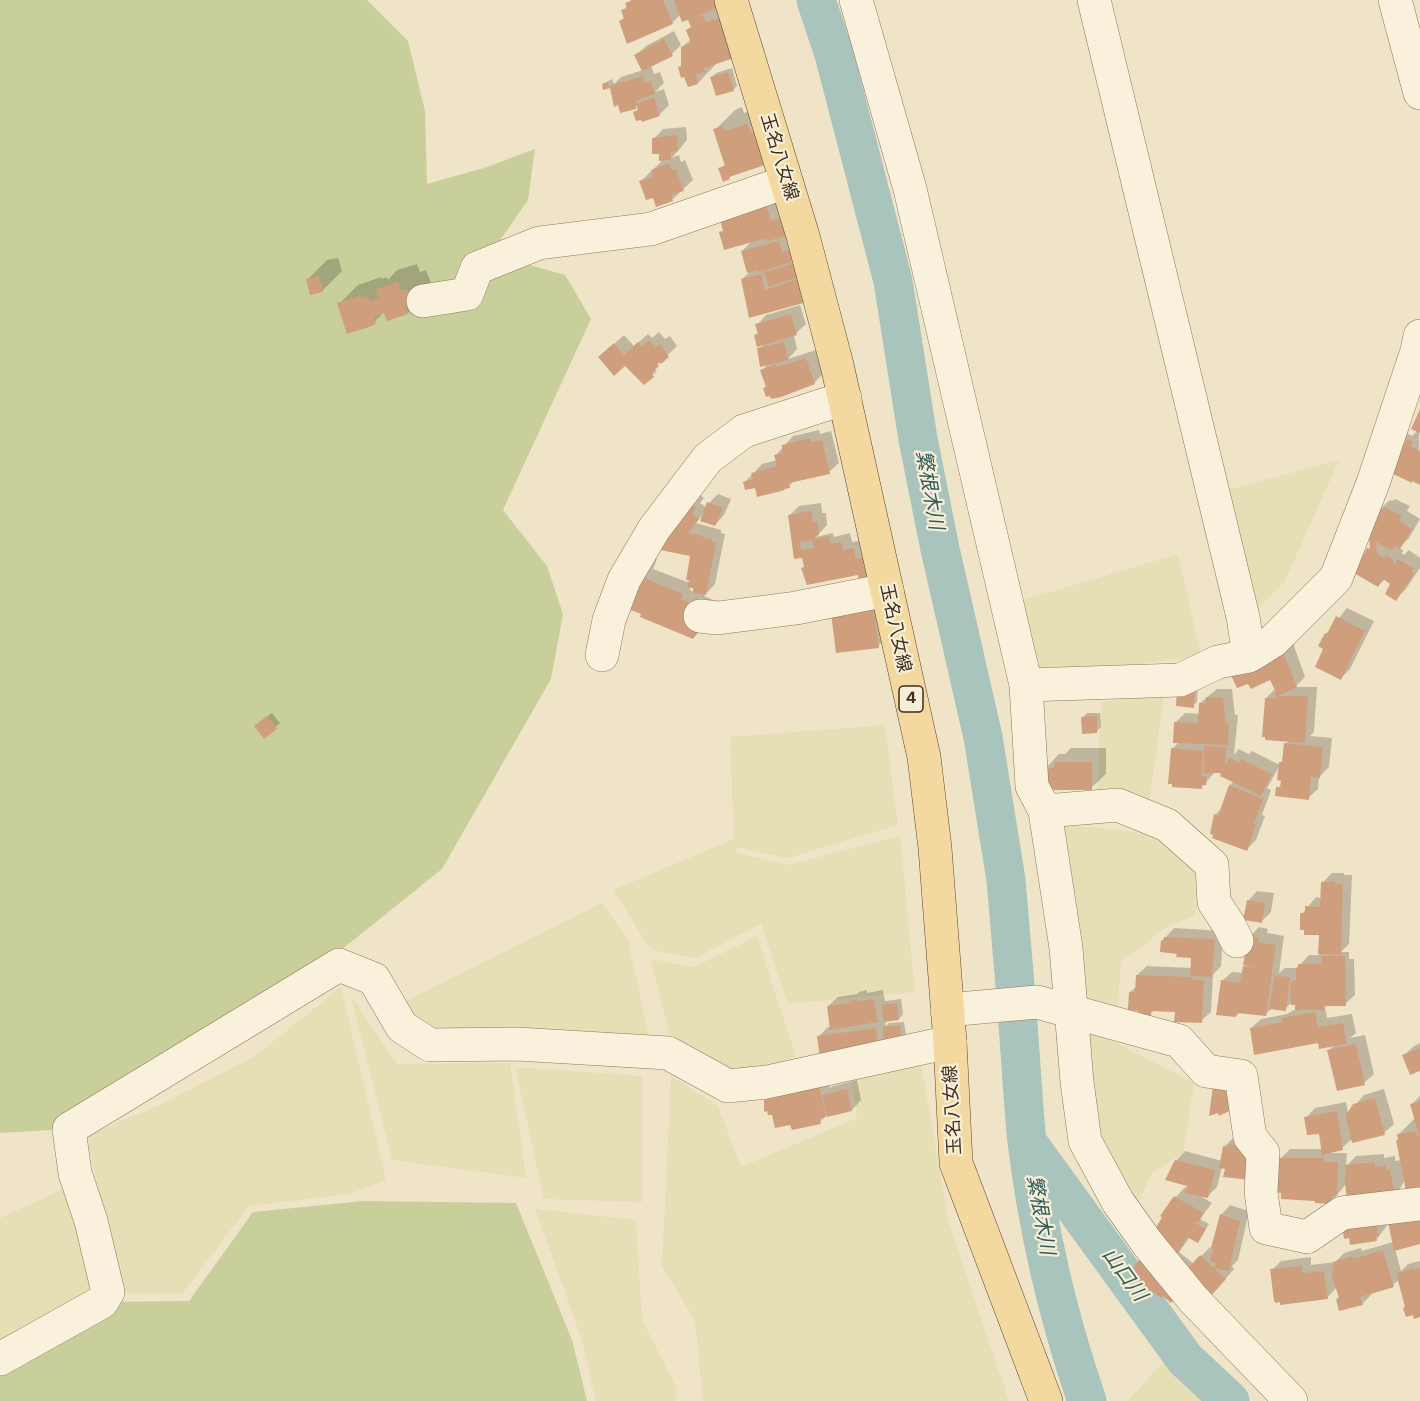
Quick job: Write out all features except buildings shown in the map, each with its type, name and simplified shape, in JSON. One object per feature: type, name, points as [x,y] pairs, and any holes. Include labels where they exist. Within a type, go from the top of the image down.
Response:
[{"type":"main road","name":"玉名八女線","points":[[731,0],[803,236],[847,409],[924,757],[935,848],[949,1026],[956,1163],[1046,1401]]},
{"type":"street","points":[[856,0],[910,189],[1026,685],[1032,786],[1045,811],[1066,948],[1077,1082],[1085,1142],[1118,1202],[1192,1299],[1292,1401]]},
{"type":"street","points":[[1094,0],[1243,617],[1249,656]]},
{"type":"street","points":[[1395,0],[1420,93]]},
{"type":"street","points":[[423,301],[467,294],[477,268],[539,243],[651,229],[786,182]]},
{"type":"street","points":[[1026,685],[1180,680],[1218,663],[1249,656],[1273,641],[1336,578],[1373,483],[1420,336]]},
{"type":"street","points":[[784,439],[830,423],[847,409]]},
{"type":"street","points":[[602,655],[609,620],[624,580],[654,529],[708,458],[744,431],[847,409]]},
{"type":"street","points":[[700,616],[718,618],[796,608],[887,590]]},
{"type":"street","points":[[1045,811],[1119,805],[1167,825],[1212,865],[1214,902],[1237,940]]},
{"type":"street","points":[[0,1359],[102,1302],[108,1292],[91,1221],[75,1173],[69,1129],[339,965],[374,979],[402,1028],[430,1045],[517,1044],[668,1053],[728,1086],[766,1082],[949,1026],[1037,1002],[1179,1041],[1206,1071],[1241,1076],[1250,1137],[1263,1153],[1262,1192],[1266,1228],[1307,1237],[1342,1213],[1420,1204]]},
{"type":"shaded area","points":[[1339,460],[1285,581],[1253,616],[1220,492]]},
{"type":"shaded area","points":[[1178,554],[1201,656],[1024,679],[1020,601]]},
{"type":"shaded area","points":[[1164,693],[1149,805],[1113,792],[1097,790],[1101,702]]},
{"type":"shaded area","points":[[885,725],[898,825],[788,858],[736,847],[737,853],[788,865],[900,836],[915,992],[788,1004],[761,924],[695,958],[651,950],[613,890],[734,839],[730,737]]},
{"type":"shaded area","points":[[1058,824],[1164,835],[1200,863],[1204,888],[1194,916],[1167,927],[1121,962],[1117,1013],[1079,1008]]},
{"type":"shaded area","points":[[602,903],[628,940],[650,1043],[442,1038],[400,1004]]},
{"type":"shaded area","points":[[757,936],[798,1063],[715,1079],[672,1045],[651,959],[694,967]]},
{"type":"shaded area","points":[[341,987],[386,1180],[349,1194],[249,1206],[182,1294],[118,1294],[87,1135],[160,1105],[254,1057]]},
{"type":"shaded area","points":[[350,994],[397,1064],[510,1063],[526,1178],[392,1160]]},
{"type":"shaded area","points":[[1081,1025],[1194,1083],[1183,1153],[1151,1174],[1137,1207],[1096,1144]]},
{"type":"shaded area","points":[[920,1057],[948,1220],[1009,1401],[703,1401],[695,1320],[662,1266],[671,1076],[718,1106],[741,1167],[857,1118],[852,1078]]},
{"type":"shaded area","points":[[515,1067],[642,1076],[642,1202],[544,1199]]},
{"type":"shaded area","points":[[68,1187],[95,1294],[0,1346],[0,1218]]},
{"type":"shaded area","points":[[535,1209],[636,1220],[642,1320],[677,1389],[675,1401],[596,1401],[582,1340]]},
{"type":"shaded area","points":[[1167,1358],[1217,1401],[1128,1401]]},
{"type":"green space","points":[[0,0],[367,0],[408,41],[425,111],[427,184],[487,167],[535,149],[528,200],[501,239],[529,265],[565,275],[591,319],[503,510],[547,566],[563,614],[551,679],[442,869],[270,1007],[69,1129],[0,1133]]},
{"type":"green space","points":[[364,1201],[516,1203],[572,1340],[587,1401],[0,1401],[0,1360],[102,1302],[189,1301],[253,1212]]},
{"type":"waterway","name":"繁根木川","points":[[816,0],[834,54],[893,281],[918,439],[940,549],[983,737],[1006,880],[1015,985]]},
{"type":"waterway","name":"繁根木川","points":[[1018,1024],[1027,1142],[1043,1241],[1058,1306],[1087,1401]]},
{"type":"waterway","name":"山口川","points":[[1030,1146],[1185,1359],[1230,1401]]}]
